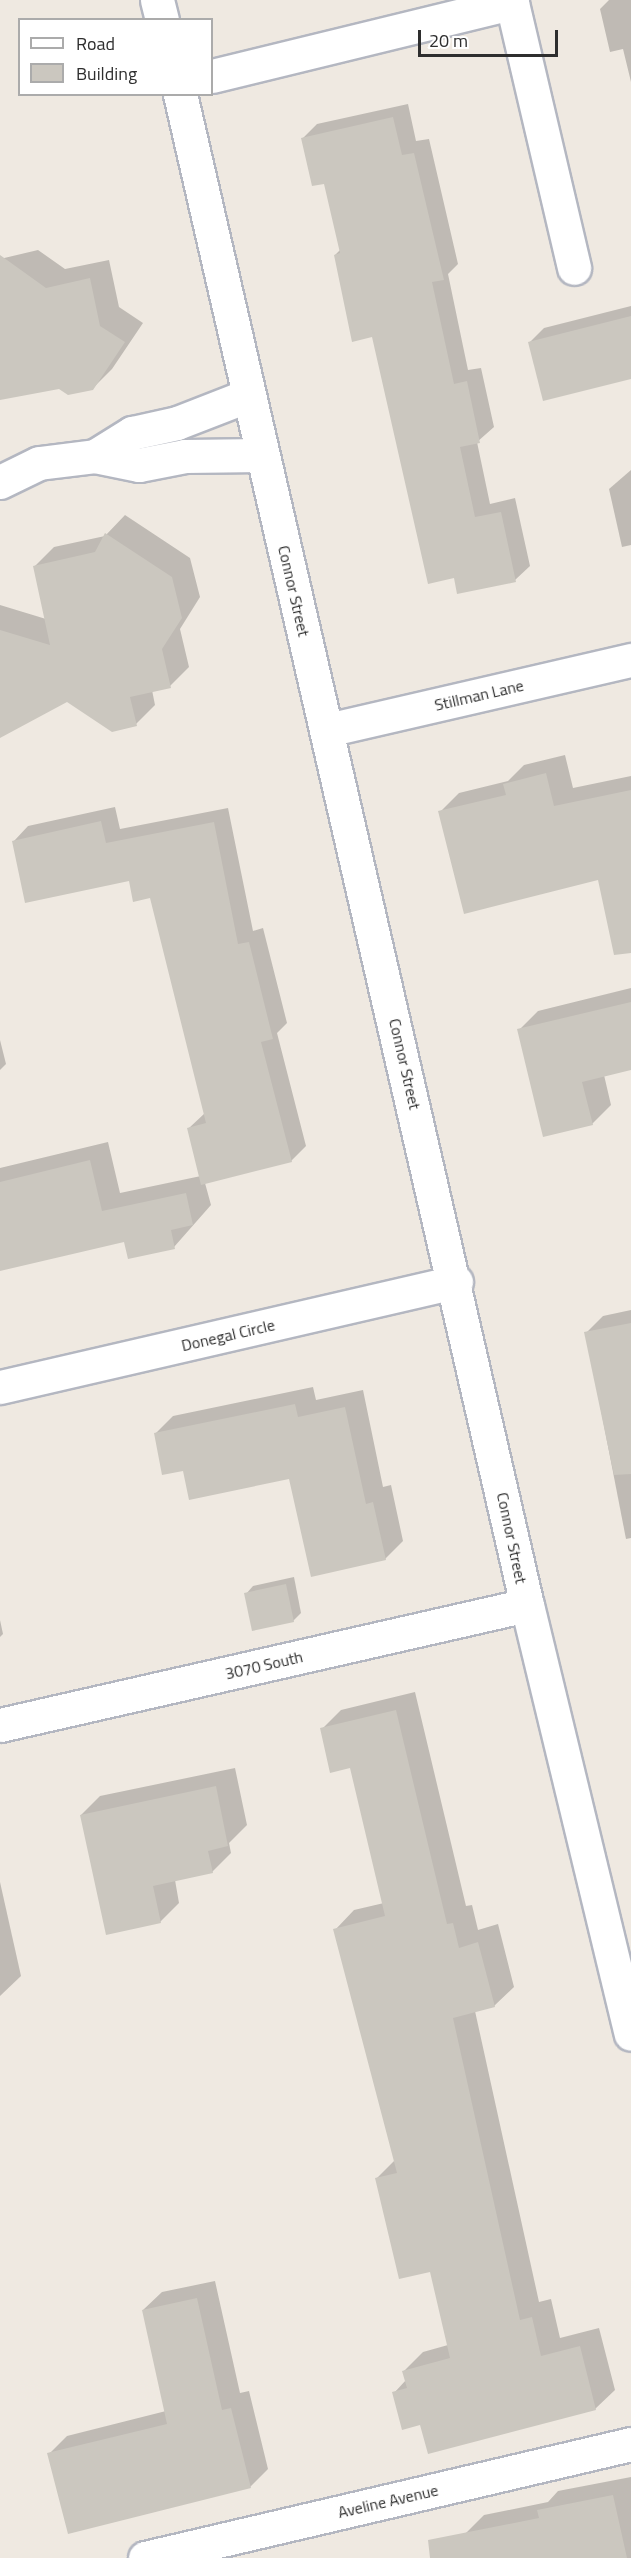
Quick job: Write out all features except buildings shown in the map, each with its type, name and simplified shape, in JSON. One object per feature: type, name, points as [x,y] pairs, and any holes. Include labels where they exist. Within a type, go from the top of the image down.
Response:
[{"type":"street","points":[[158,0],[162,18]]},
{"type":"street","points":[[213,76],[512,3],[574,268]]},
{"type":"street","name":"Connor Street","points":[[180,96],[262,455],[456,1282],[527,1605],[631,2034]]},
{"type":"street","points":[[95,456],[132,433],[177,423],[249,395]]},
{"type":"street","points":[[0,482],[39,464],[95,456],[139,465],[185,456],[262,455]]},
{"type":"street","name":"Stillman Lane","points":[[327,730],[631,660]]},
{"type":"street","name":"Donegal Circle","points":[[0,1387],[456,1282]]},
{"type":"street","name":"3070 South","points":[[0,1725],[527,1605]]},
{"type":"street","name":"Aveline Avenue","points":[[145,2558],[631,2444]]}]
